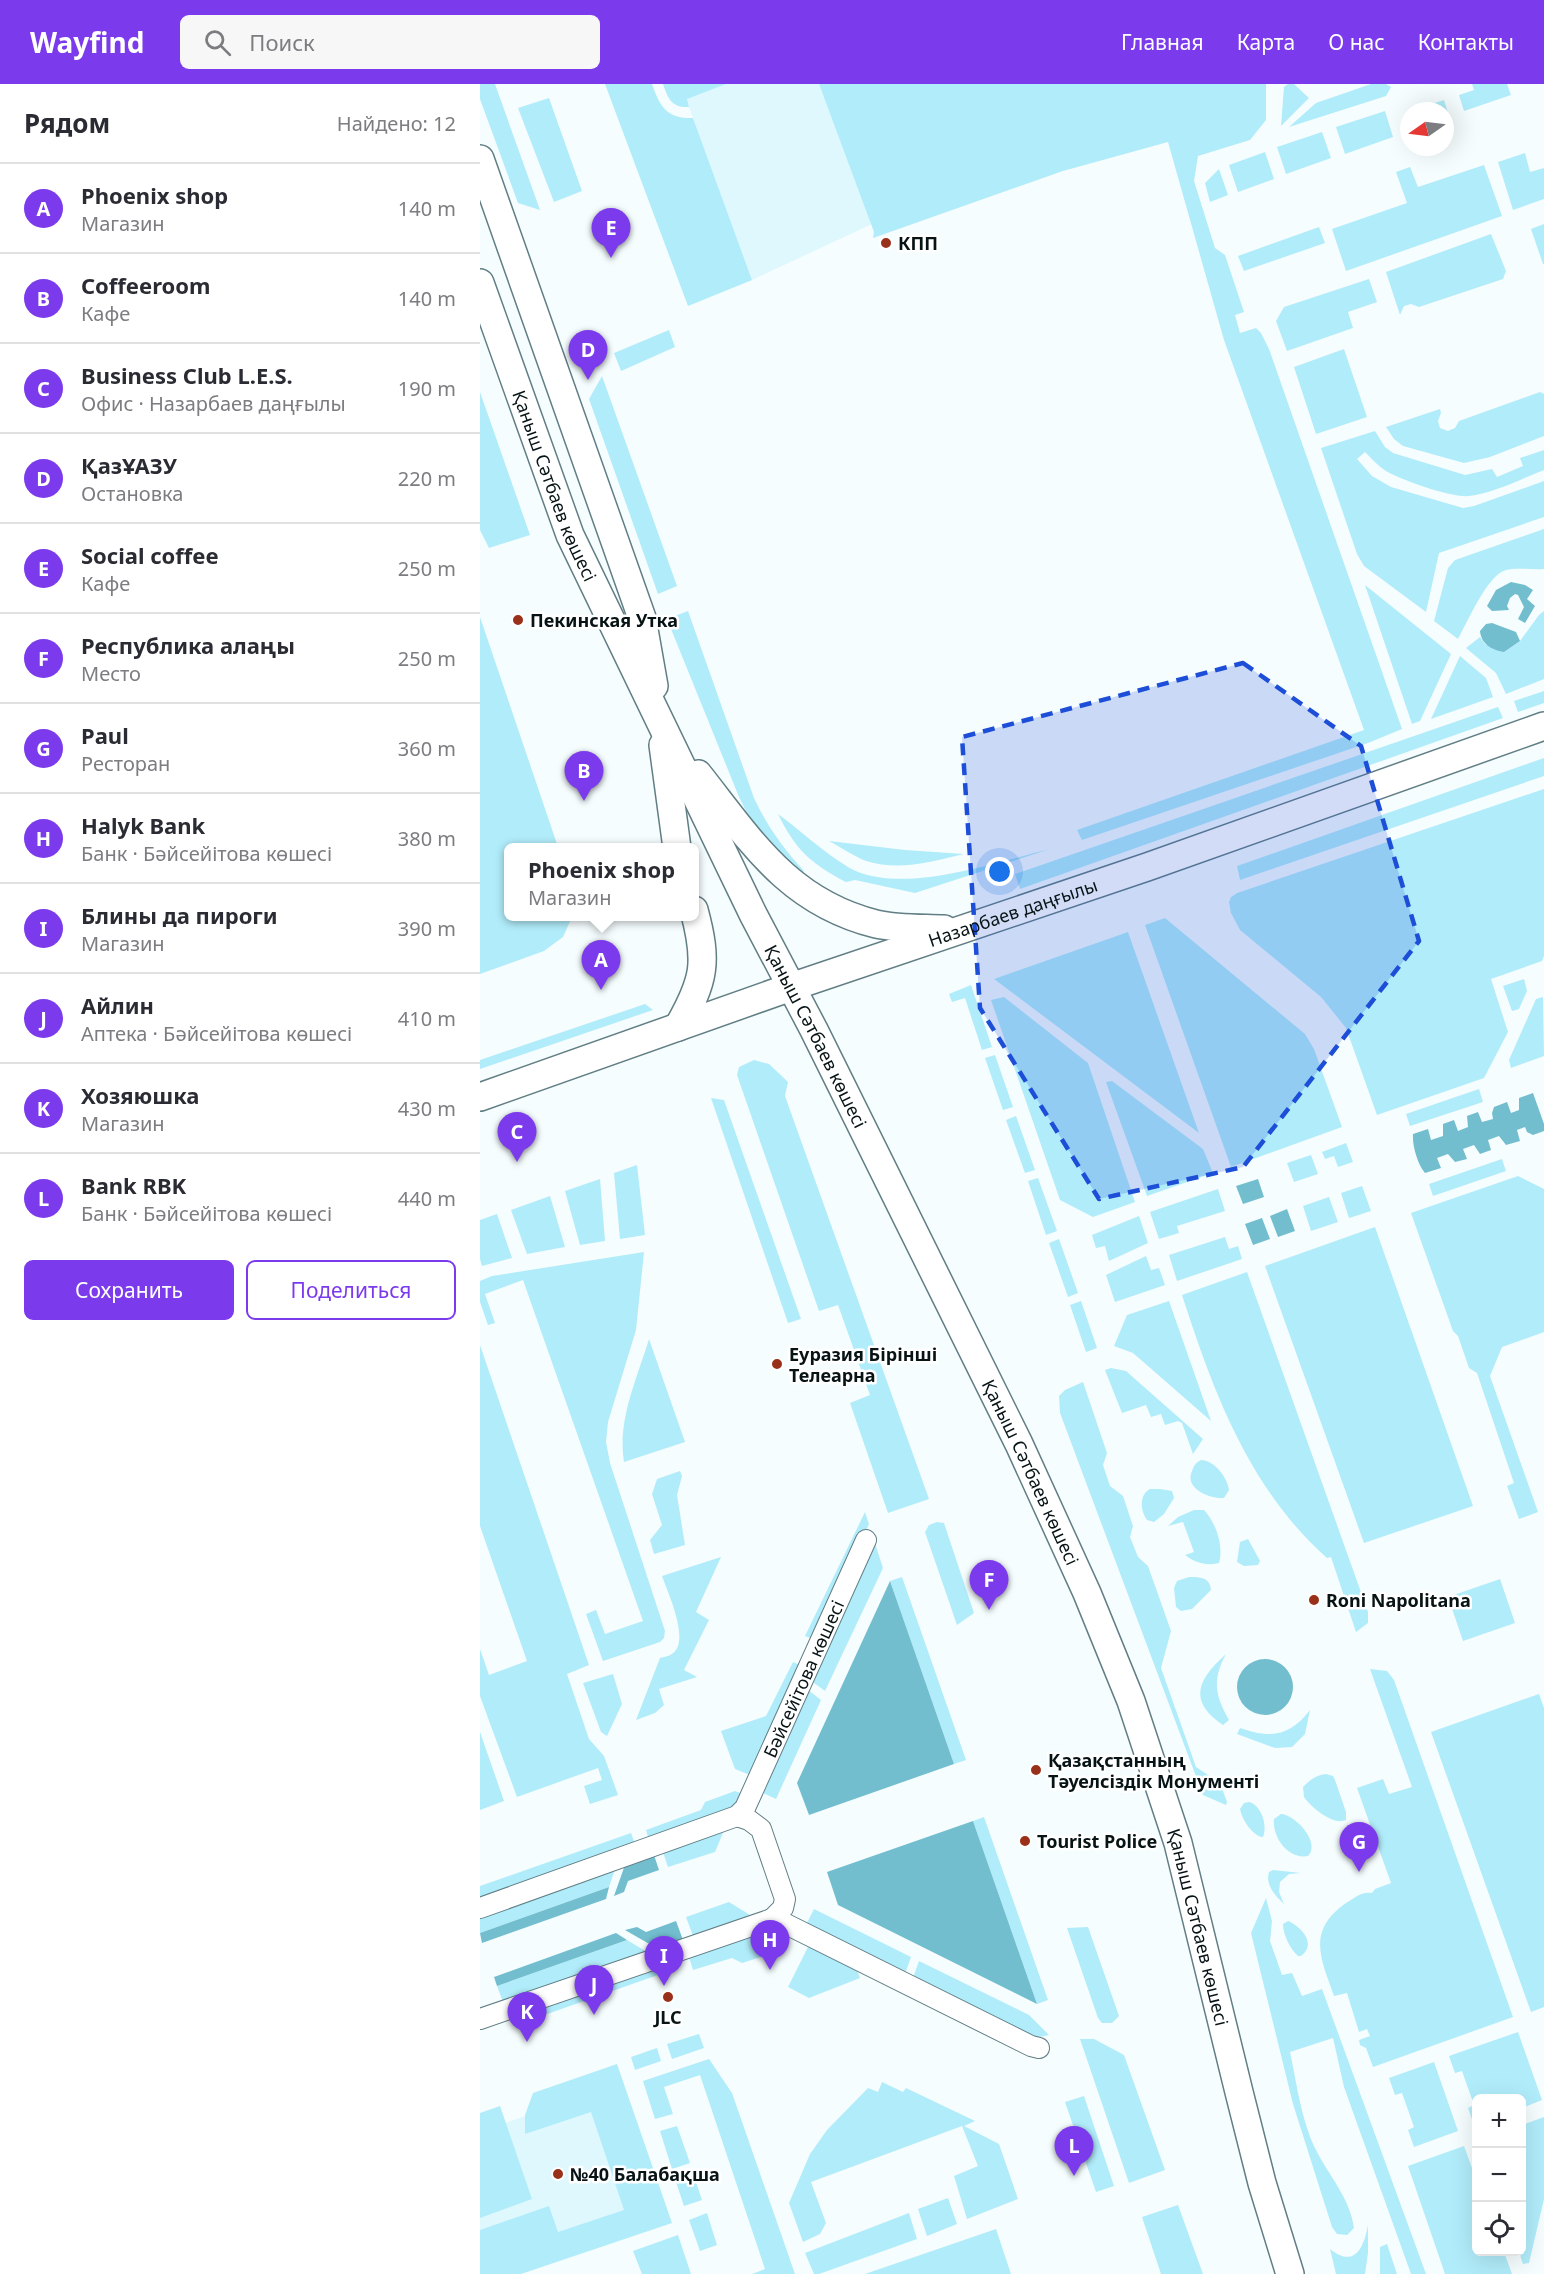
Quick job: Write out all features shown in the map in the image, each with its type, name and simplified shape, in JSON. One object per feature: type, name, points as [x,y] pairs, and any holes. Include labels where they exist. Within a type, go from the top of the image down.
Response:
[{"type":"main road","name":"Қаныш Сәтбаев көшесі","points":[[480,159],[642,618],[659,716],[695,771],[752,842],[793,885],[812,898],[843,913],[876,924],[898,928],[961,930]]},
{"type":"main road","name":"Қаныш Сәтбаев көшесі","points":[[480,283],[570,535],[702,809],[1024,1454],[1066,1542],[1131,1701],[1178,1843],[1239,2092],[1290,2274]]},
{"type":"main road","points":[[659,716],[676,843]]},
{"type":"main road","name":"Назарбаев даңғылы","points":[[480,1097],[791,987],[1147,867],[1544,726]]},
{"type":"main road","points":[[678,1027],[696,994],[703,964],[702,944],[697,921]]},
{"type":"street","name":"Бәйсейітова көшесі","points":[[737,1816],[745,1808],[866,1540]]},
{"type":"street","points":[[480,1908],[737,1816],[756,1824],[765,1838],[785,1899],[783,1908],[772,1920],[480,2019]]},
{"type":"street","points":[[772,1920],[782,1922],[1039,2048]]},
{"type":"highlighted area","points":[[1243,663],[1361,746],[1419,941],[1243,1167],[1099,1199],[980,1008],[962,737]]},
{"type":"shaded area","points":[[480,84],[495,84],[540,210],[518,203],[480,99]]},
{"type":"shaded area","points":[[605,84],[652,84],[658,99],[666,110],[677,116],[693,118],[752,280],[688,306]]},
{"type":"shaded area","points":[[663,84],[726,84],[687,99],[689,107],[683,107],[672,102]]},
{"type":"shaded area","points":[[726,84],[819,84],[872,224],[752,280],[686,99]]},
{"type":"shaded area","points":[[819,84],[1266,84],[1266,120],[1250,140],[1198,156],[1194,181],[1215,248],[1225,255],[1244,312],[1235,315],[1240,333],[1256,328],[1269,349],[1402,729],[1368,743],[1082,840],[1077,830],[1364,730],[1224,340],[1168,142],[1063,171],[873,238],[874,232]]},
{"type":"shaded area","points":[[1294,84],[1309,98],[1281,126],[1284,87]]},
{"type":"shaded area","points":[[1371,84],[1386,84],[1391,87],[1386,96],[1289,127],[1316,103]]},
{"type":"shaded area","points":[[1472,84],[1507,84],[1511,95],[1464,111],[1459,95],[1474,90]]},
{"type":"shaded area","points":[[549,98],[582,191],[554,202],[518,108]]},
{"type":"shaded area","points":[[1385,111],[1393,137],[1345,154],[1336,127]]},
{"type":"shaded area","points":[[1322,132],[1331,158],[1286,174],[1277,147]]},
{"type":"shaded area","points":[[1265,152],[1274,179],[1238,192],[1229,165]]},
{"type":"shaded area","points":[[1525,153],[1530,172],[1544,168],[1544,199],[1513,210],[1498,162]]},
{"type":"shaded area","points":[[1484,165],[1502,216],[1346,271],[1332,229],[1407,203],[1396,172],[1410,167],[1418,187]]},
{"type":"shaded area","points":[[1219,169],[1228,195],[1210,202],[1205,183]]},
{"type":"shaded area","points":[[1544,224],[1544,264],[1543,264],[1531,229]]},
{"type":"shaded area","points":[[1319,227],[1325,243],[1244,271],[1238,256]]},
{"type":"shaded area","points":[[1491,234],[1506,271],[1503,279],[1419,307],[1411,304],[1404,306],[1400,315],[1386,272]]},
{"type":"shaded area","points":[[1369,279],[1377,302],[1348,312],[1353,328],[1287,351],[1276,321],[1284,307]]},
{"type":"shaded area","points":[[669,330],[675,347],[621,371],[614,353]]},
{"type":"shaded area","points":[[1344,349],[1367,417],[1316,434],[1294,367]]},
{"type":"shaded area","points":[[602,376],[677,586],[658,594],[589,399]]},
{"type":"shaded area","points":[[480,392],[530,535],[489,548],[480,530]]},
{"type":"shaded area","points":[[1540,392],[1544,394],[1544,436],[1490,457],[1464,463],[1403,446],[1394,439],[1386,427],[1440,409],[1438,421],[1440,428],[1448,431],[1455,428],[1459,421]]},
{"type":"shaded area","points":[[1375,431],[1385,447],[1393,453],[1465,475],[1492,469],[1497,477],[1523,466],[1520,458],[1544,450],[1544,470],[1498,489],[1469,496],[1427,488],[1393,475],[1365,452],[1357,459],[1372,476],[1391,487],[1463,508],[1544,481],[1544,517],[1439,553],[1426,612],[1364,566],[1357,554],[1321,448]]},
{"type":"shaded area","points":[[1544,529],[1544,569],[1510,569],[1499,573],[1485,589],[1458,639],[1434,621],[1448,568],[1455,560]]},
{"type":"shaded area","points":[[1511,582],[1525,585],[1533,590],[1527,599],[1535,606],[1525,623],[1518,619],[1524,607],[1518,595],[1515,594],[1510,598],[1507,606],[1509,610],[1492,611],[1487,606],[1496,590]]},
{"type":"shaded area","points":[[1365,585],[1451,654],[1420,721],[1412,724]]},
{"type":"shaded area","points":[[688,611],[754,798],[776,836],[804,871],[797,879],[755,829],[739,797],[667,619]]},
{"type":"shaded area","points":[[1544,611],[1544,679],[1506,694],[1496,673],[1466,648],[1480,637],[1485,644],[1504,652],[1520,641]]},
{"type":"shaded area","points":[[480,617],[557,843],[504,843],[504,921],[570,921],[563,937],[544,951],[480,974]]},
{"type":"shaded area","points":[[1492,623],[1516,632],[1520,641],[1504,652],[1491,648],[1482,639],[1480,631],[1486,624]]},
{"type":"shaded area","points":[[1460,656],[1486,678],[1493,697],[1431,719]]},
{"type":"shaded area","points":[[1544,691],[1544,703],[1518,712],[1514,701]]},
{"type":"shaded area","points":[[1498,707],[1503,718],[1020,889],[1015,874]]},
{"type":"shaded area","points":[[1544,758],[1544,776],[1240,880],[1237,866]]},
{"type":"shaded area","points":[[1544,789],[1544,956],[1542,961],[1491,979],[1508,1032],[1484,1078],[1377,1115],[1346,1028],[1321,997],[1240,930],[1231,913],[1229,902],[1231,897],[1237,893]]},
{"type":"shaded area","points":[[778,814],[848,867],[869,875],[893,879],[947,874],[1050,849],[915,893],[855,880],[846,882],[823,869],[798,846]]},
{"type":"shaded area","points":[[829,841],[964,854],[915,864],[878,864],[856,857]]},
{"type":"shaded area","points":[[1165,918],[1305,1034],[1314,1049],[1342,1127],[1231,1167],[1145,925]]},
{"type":"shaded area","points":[[1128,932],[1199,1133],[994,979]]},
{"type":"shaded area","points":[[1524,979],[1527,991],[1519,1009],[1512,1011],[1503,986]]},
{"type":"shaded area","points":[[971,985],[992,1047],[982,1050],[965,998],[952,1002],[949,994]]},
{"type":"shaded area","points":[[1004,997],[1088,1063],[1135,1202],[1093,1217],[1060,1200],[991,1000]]},
{"type":"shaded area","points":[[1543,997],[1544,1056],[1511,1068],[1509,1060],[1536,999]]},
{"type":"shaded area","points":[[645,1004],[653,1010],[480,1069],[480,1060]]},
{"type":"shaded area","points":[[995,1055],[1013,1107],[1003,1110],[985,1058]]},
{"type":"shaded area","points":[[754,1060],[769,1064],[788,1082],[785,1096],[929,1499],[888,1513],[850,1403],[870,1395],[838,1305],[819,1311],[737,1075],[739,1067]]},
{"type":"shaded area","points":[[1112,1081],[1203,1149],[1213,1173],[1147,1196],[1106,1082]]},
{"type":"shaded area","points":[[1479,1089],[1483,1102],[1410,1126],[1406,1114]]},
{"type":"shaded area","points":[[1533,1093],[1544,1124],[1544,1131],[1533,1135],[1527,1132],[1525,1127],[1517,1130],[1520,1141],[1506,1145],[1499,1136],[1488,1140],[1491,1150],[1480,1154],[1474,1145],[1463,1149],[1467,1159],[1455,1162],[1448,1154],[1437,1158],[1441,1168],[1425,1173],[1422,1170],[1415,1150],[1413,1134],[1428,1129],[1431,1140],[1443,1136],[1443,1124],[1454,1120],[1458,1131],[1468,1127],[1467,1116],[1478,1112],[1482,1122],[1493,1119],[1494,1107],[1507,1102],[1511,1113],[1519,1110],[1519,1098]]},
{"type":"shaded area","points":[[711,1098],[724,1100],[801,1319],[788,1323]]},
{"type":"shaded area","points":[[1016,1116],[1035,1170],[1025,1173],[1006,1120]]},
{"type":"shaded area","points":[[1346,1143],[1353,1162],[1338,1167],[1334,1156],[1325,1159],[1322,1152]]},
{"type":"shaded area","points":[[1311,1155],[1318,1174],[1294,1182],[1287,1163]]},
{"type":"shaded area","points":[[1502,1159],[1506,1171],[1433,1196],[1429,1184]]},
{"type":"shaded area","points":[[637,1165],[645,1235],[620,1239],[614,1173]]},
{"type":"shaded area","points":[[1518,1176],[1544,1189],[1544,1332],[1502,1347],[1490,1376],[1538,1512],[1519,1519],[1507,1486],[1514,1483],[1477,1373],[1469,1368],[1458,1336],[1453,1331],[1411,1213]]},
{"type":"shaded area","points":[[1038,1178],[1057,1231],[1046,1235],[1028,1181]]},
{"type":"shaded area","points":[[600,1179],[605,1241],[580,1245],[565,1191]]},
{"type":"shaded area","points":[[1258,1179],[1264,1197],[1243,1204],[1236,1186]]},
{"type":"shaded area","points":[[1362,1186],[1371,1211],[1349,1218],[1341,1193]]},
{"type":"shaded area","points":[[1218,1189],[1225,1211],[1177,1226],[1179,1233],[1159,1239],[1150,1212]]},
{"type":"shaded area","points":[[550,1196],[565,1247],[527,1254],[511,1210]]},
{"type":"shaded area","points":[[1329,1197],[1338,1222],[1311,1231],[1303,1206]]},
{"type":"shaded area","points":[[1287,1209],[1295,1231],[1278,1237],[1270,1216]]},
{"type":"shaded area","points":[[497,1214],[512,1258],[482,1266],[480,1220]]},
{"type":"shaded area","points":[[1139,1216],[1148,1243],[1109,1261],[1105,1246],[1096,1248],[1092,1235]]},
{"type":"shaded area","points":[[1262,1218],[1270,1239],[1253,1245],[1245,1224]]},
{"type":"shaded area","points":[[1375,1227],[1473,1506],[1364,1543],[1265,1266]]},
{"type":"shaded area","points":[[1225,1237],[1229,1249],[1238,1246],[1242,1259],[1177,1281],[1169,1255]]},
{"type":"shaded area","points":[[1059,1239],[1078,1293],[1068,1297],[1049,1243]]},
{"type":"shaded area","points":[[644,1252],[636,1330],[608,1422],[606,1442],[610,1463],[665,1631],[664,1638],[660,1642],[603,1661],[586,1614],[596,1610],[605,1634],[643,1621],[523,1280],[485,1294],[495,1323],[488,1325],[480,1302],[480,1281],[492,1276]]},
{"type":"shaded area","points":[[1146,1256],[1151,1270],[1159,1268],[1165,1285],[1115,1302],[1106,1275]]},
{"type":"shaded area","points":[[1247,1272],[1368,1612],[1368,1623],[1356,1632],[1331,1557],[1327,1558],[1300,1531],[1276,1501],[1255,1470],[1237,1437],[1207,1367],[1182,1295]]},
{"type":"shaded area","points":[[1081,1301],[1097,1348],[1086,1352],[1070,1305]]},
{"type":"shaded area","points":[[1169,1301],[1211,1421],[1133,1353],[1114,1346],[1127,1315]]},
{"type":"shaded area","points":[[649,1339],[685,1442],[624,1462],[623,1431],[626,1415]]},
{"type":"shaded area","points":[[480,1345],[589,1665],[567,1674],[589,1739],[604,1756],[618,1795],[590,1804],[584,1786],[602,1780],[598,1768],[517,1797],[480,1696],[480,1649],[489,1675],[527,1661],[480,1526]]},
{"type":"shaded area","points":[[1111,1368],[1126,1371],[1203,1439],[1193,1454],[1182,1423],[1178,1421],[1165,1425],[1161,1414],[1151,1417],[1146,1405],[1122,1413],[1105,1370]]},
{"type":"shaded area","points":[[1083,1382],[1107,1453],[1103,1465],[1110,1486],[1123,1496],[1133,1526],[1130,1537],[1138,1557],[1148,1566],[1171,1631],[1161,1668],[1196,1767],[1220,1783],[1226,1805],[1203,1795],[1060,1413],[1059,1396],[1065,1390]]},
{"type":"shaded area","points":[[1201,1460],[1211,1463],[1223,1475],[1229,1490],[1224,1498],[1206,1495],[1195,1488],[1191,1477],[1196,1463]]},
{"type":"shaded area","points":[[680,1471],[682,1476],[677,1495],[685,1545],[654,1554],[650,1540],[662,1525],[652,1494],[657,1479]]},
{"type":"shaded area","points":[[1150,1489],[1172,1491],[1174,1498],[1164,1514],[1154,1522],[1147,1520],[1142,1508],[1142,1499]]},
{"type":"shaded area","points":[[1194,1510],[1204,1510],[1215,1528],[1220,1542],[1219,1563],[1201,1563],[1185,1555],[1194,1552],[1183,1522],[1168,1526],[1178,1517]]},
{"type":"shaded area","points":[[865,1512],[869,1524],[815,1640],[805,1636]]},
{"type":"shaded area","points":[[937,1522],[944,1523],[974,1613],[957,1625],[925,1532],[929,1525]]},
{"type":"shaded area","points":[[1248,1539],[1260,1561],[1258,1565],[1244,1566],[1237,1562],[1240,1542]]},
{"type":"shaded area","points":[[874,1540],[883,1568],[825,1691],[810,1680]]},
{"type":"shaded area","points":[[721,1557],[696,1612],[709,1620],[684,1670],[697,1677],[659,1689],[664,1705],[655,1713],[636,1720],[660,1658],[669,1656],[678,1647],[679,1627],[662,1576]]},
{"type":"shaded area","points":[[902,1577],[966,1760],[954,1764],[890,1581]]},
{"type":"shaded area","points":[[1189,1577],[1206,1580],[1211,1590],[1192,1609],[1181,1611],[1176,1607],[1174,1588],[1177,1581]]},
{"type":"shaded area","points":[[1500,1579],[1515,1623],[1463,1641],[1448,1597]]},
{"type":"shaded area","points":[[890,1581],[954,1764],[809,1815],[797,1783]]},
{"type":"shaded area","points":[[1226,1654],[1217,1680],[1218,1695],[1229,1720],[1223,1725],[1204,1707],[1200,1690],[1209,1672]]},
{"type":"shaded area","points":[[1259,1659],[1271,1659],[1281,1663],[1289,1671],[1293,1687],[1289,1703],[1281,1711],[1271,1715],[1259,1715],[1249,1711],[1241,1703],[1237,1693],[1237,1681],[1241,1671],[1249,1663]]},
{"type":"shaded area","points":[[793,1662],[802,1666],[750,1775],[735,1769],[721,1731],[766,1716]]},
{"type":"shaded area","points":[[1370,1669],[1387,1671],[1394,1680],[1513,2017],[1373,2067],[1366,2048],[1360,2045],[1359,2040],[1370,2036],[1367,2029],[1359,2032],[1347,1993],[1334,1996],[1320,1946],[1325,1924],[1333,1914],[1358,1895],[1372,1893],[1375,1889],[1391,1883],[1357,1788],[1383,1779],[1389,1794],[1412,1787]]},
{"type":"shaded area","points":[[613,1674],[622,1704],[607,1736],[601,1732],[583,1683]]},
{"type":"shaded area","points":[[807,1689],[821,1700],[776,1799],[761,1792]]},
{"type":"shaded area","points":[[1539,1694],[1544,1708],[1544,2007],[1531,2012],[1431,1732]]},
{"type":"shaded area","points":[[1310,1710],[1305,1734],[1292,1747],[1275,1748],[1237,1734],[1240,1728],[1261,1733],[1279,1733],[1295,1725]]},
{"type":"shaded area","points":[[480,1732],[504,1801],[480,1810]]},
{"type":"shaded area","points":[[1326,1774],[1333,1776],[1335,1780],[1346,1812],[1346,1820],[1329,1818],[1304,1797],[1303,1787],[1313,1778]]},
{"type":"shaded area","points":[[735,1791],[743,1794],[734,1810],[649,1840],[646,1830],[701,1810],[705,1802]]},
{"type":"shaded area","points":[[1249,1802],[1257,1807],[1262,1816],[1265,1827],[1263,1837],[1251,1830],[1241,1813],[1240,1809],[1244,1803]]},
{"type":"shaded area","points":[[1281,1814],[1293,1819],[1305,1830],[1311,1844],[1308,1856],[1288,1851],[1279,1840],[1274,1819]]},
{"type":"shaded area","points":[[984,1817],[1048,2000],[1037,2004],[973,1821]]},
{"type":"shaded area","points":[[973,1821],[1037,2004],[838,1905],[827,1872]]},
{"type":"shaded area","points":[[725,1828],[715,1852],[668,1867],[662,1849]]},
{"type":"shaded area","points":[[631,1833],[635,1844],[480,1898],[480,1886]]},
{"type":"shaded area","points":[[653,1852],[659,1870],[628,1881],[624,1892],[614,1896],[626,1862]]},
{"type":"shaded area","points":[[616,1866],[609,1887],[480,1933],[480,1914]]},
{"type":"shaded area","points":[[1273,1870],[1301,1873],[1289,1874],[1280,1882],[1279,1892],[1284,1904],[1274,1893],[1268,1881],[1269,1872]]},
{"type":"shaded area","points":[[609,1887],[606,1899],[482,1943],[480,1933]]},
{"type":"shaded area","points":[[1266,1898],[1272,1921],[1270,1941],[1282,1975],[1292,1973],[1302,1996],[1322,1989],[1426,2274],[1411,2274],[1344,2087],[1333,2038],[1290,2052],[1300,2102],[1311,2138],[1321,2160],[1344,2197],[1354,2228],[1347,2235],[1337,2234],[1332,2227],[1293,2104],[1251,1933]]},
{"type":"shaded area","points":[[729,1902],[750,1915],[693,1936],[686,1917]]},
{"type":"shaded area","points":[[814,1909],[911,1957],[904,1977],[805,1927]]},
{"type":"shaded area","points":[[676,1921],[683,1940],[658,1949],[625,1930],[637,1927],[646,1932]]},
{"type":"shaded area","points":[[1288,1921],[1298,1927],[1308,1941],[1306,1951],[1301,1956],[1295,1953],[1286,1937],[1283,1924]]},
{"type":"shaded area","points":[[1088,1927],[1119,2016],[1112,2023],[1102,2023],[1098,2018],[1067,1928]]},
{"type":"shaded area","points":[[765,1928],[784,1931],[776,1952],[742,1963],[732,1958],[693,1970],[688,1954]]},
{"type":"shaded area","points":[[616,1933],[627,1940],[497,1986],[494,1977]]},
{"type":"shaded area","points":[[627,1940],[647,1952],[503,2002],[497,1986]]},
{"type":"shaded area","points":[[810,1943],[855,1965],[860,1978],[809,1998],[788,1987]]},
{"type":"shaded area","points":[[919,1961],[1029,2015],[1049,2035],[1034,2038],[912,1981]]},
{"type":"shaded area","points":[[669,1962],[672,1970],[516,2025],[512,2015]]},
{"type":"shaded area","points":[[1518,2032],[1542,2100],[1526,2106],[1526,2094],[1472,2094],[1472,2099],[1462,2071],[1455,2073],[1449,2056]]},
{"type":"shaded area","points":[[699,2034],[704,2048],[672,2059],[667,2044]]},
{"type":"shaded area","points":[[1080,2039],[1094,2039],[1124,2055],[1165,2170],[1129,2183]]},
{"type":"shaded area","points":[[657,2048],[661,2061],[635,2070],[631,2057]]},
{"type":"shaded area","points":[[709,2059],[732,2093],[795,2274],[752,2274],[765,2269],[700,2075],[664,2087],[673,2114],[655,2119],[643,2081]]},
{"type":"shaded area","points":[[1434,2062],[1458,2131],[1414,2147],[1408,2130],[1414,2127],[1402,2093],[1395,2095],[1389,2078]]},
{"type":"shaded area","points":[[617,2064],[672,2223],[521,2274],[480,2274],[480,2230],[549,2206],[558,2232],[624,2210],[591,2112],[525,2134],[525,2115],[533,2093]]},
{"type":"shaded area","points":[[882,2082],[903,2092],[906,2088],[975,2121],[964,2126],[999,2144],[1018,2199],[967,2219],[954,2176],[978,2166],[962,2126],[811,2182],[826,2223],[820,2234],[803,2242],[789,2203],[810,2154],[827,2130],[868,2088],[878,2092]]},
{"type":"shaded area","name":"№40 Балабақша","points":[[606,2087],[650,2215],[480,2274],[480,2132]]},
{"type":"shaded area","points":[[1084,2096],[1114,2186],[1096,2192],[1065,2102]]},
{"type":"shaded area","points":[[500,2106],[532,2199],[480,2218],[480,2113]]},
{"type":"shaded area","points":[[1472,2106],[1472,2119],[1468,2108]]},
{"type":"shaded area","points":[[1544,2117],[1544,2199],[1529,2263],[1523,2264],[1520,2256],[1526,2256],[1526,2124]]},
{"type":"shaded area","points":[[677,2126],[690,2163],[672,2169],[660,2131]]},
{"type":"shaded area","points":[[1464,2146],[1472,2168],[1472,2256],[1505,2256],[1512,2274],[1445,2274],[1408,2166]]},
{"type":"shaded area","points":[[694,2176],[702,2200],[684,2206],[676,2182]]},
{"type":"shaded area","points":[[948,2198],[957,2224],[927,2236],[918,2209]]},
{"type":"shaded area","points":[[1178,2205],[1203,2274],[1161,2274],[1142,2217]]},
{"type":"shaded area","points":[[707,2213],[717,2245],[700,2251],[689,2220]]},
{"type":"shaded area","points":[[909,2213],[917,2239],[814,2274],[805,2253]]},
{"type":"shaded area","points":[[1368,2225],[1365,2274],[1336,2274],[1330,2249],[1346,2257],[1357,2253],[1364,2241]]},
{"type":"shaded area","points":[[996,2229],[1011,2274],[865,2274]]},
{"type":"shaded area","points":[[678,2235],[691,2274],[642,2274],[633,2251]]},
{"type":"shaded area","points":[[1387,2244],[1397,2274],[1380,2274],[1380,2247]]},
{"type":"place","name":"КПП","points":[[886,243]]},
{"type":"place","name":"Social coffee","points":[[611,258]]},
{"type":"place","name":"ҚазҰАЗУ","points":[[588,380]]},
{"type":"place","name":"Пекинская Утка","points":[[518,620]]},
{"type":"place","name":"Coffeeroom","points":[[584,801]]},
{"type":"place","name":"Phoenix shop","points":[[601,990]]},
{"type":"place","name":"Business Club L.E.S.","points":[[517,1162]]},
{"type":"place","name":"Еуразия Бірінші Телеарна","points":[[777,1364]]},
{"type":"place","name":"Roni Napolitana","points":[[1314,1600]]},
{"type":"place","name":"Республика алаңы","points":[[989,1610]]},
{"type":"place","name":"Қазақстанның Тәуелсіздік Монументі","points":[[1036,1770]]},
{"type":"place","name":"Tourist Police","points":[[1025,1841]]},
{"type":"place","name":"Paul","points":[[1359,1872]]},
{"type":"place","name":"Halyk Bank","points":[[770,1970]]},
{"type":"place","name":"Блины да пироги","points":[[664,1986]]},
{"type":"place","name":"JLC","points":[[668,1997]]},
{"type":"place","name":"Айлин","points":[[594,2015]]},
{"type":"place","name":"Хозяюшка","points":[[527,2042]]},
{"type":"place","name":"№40 Балабақша","points":[[558,2174]]},
{"type":"place","name":"Bank RBK","points":[[1074,2176]]}]
